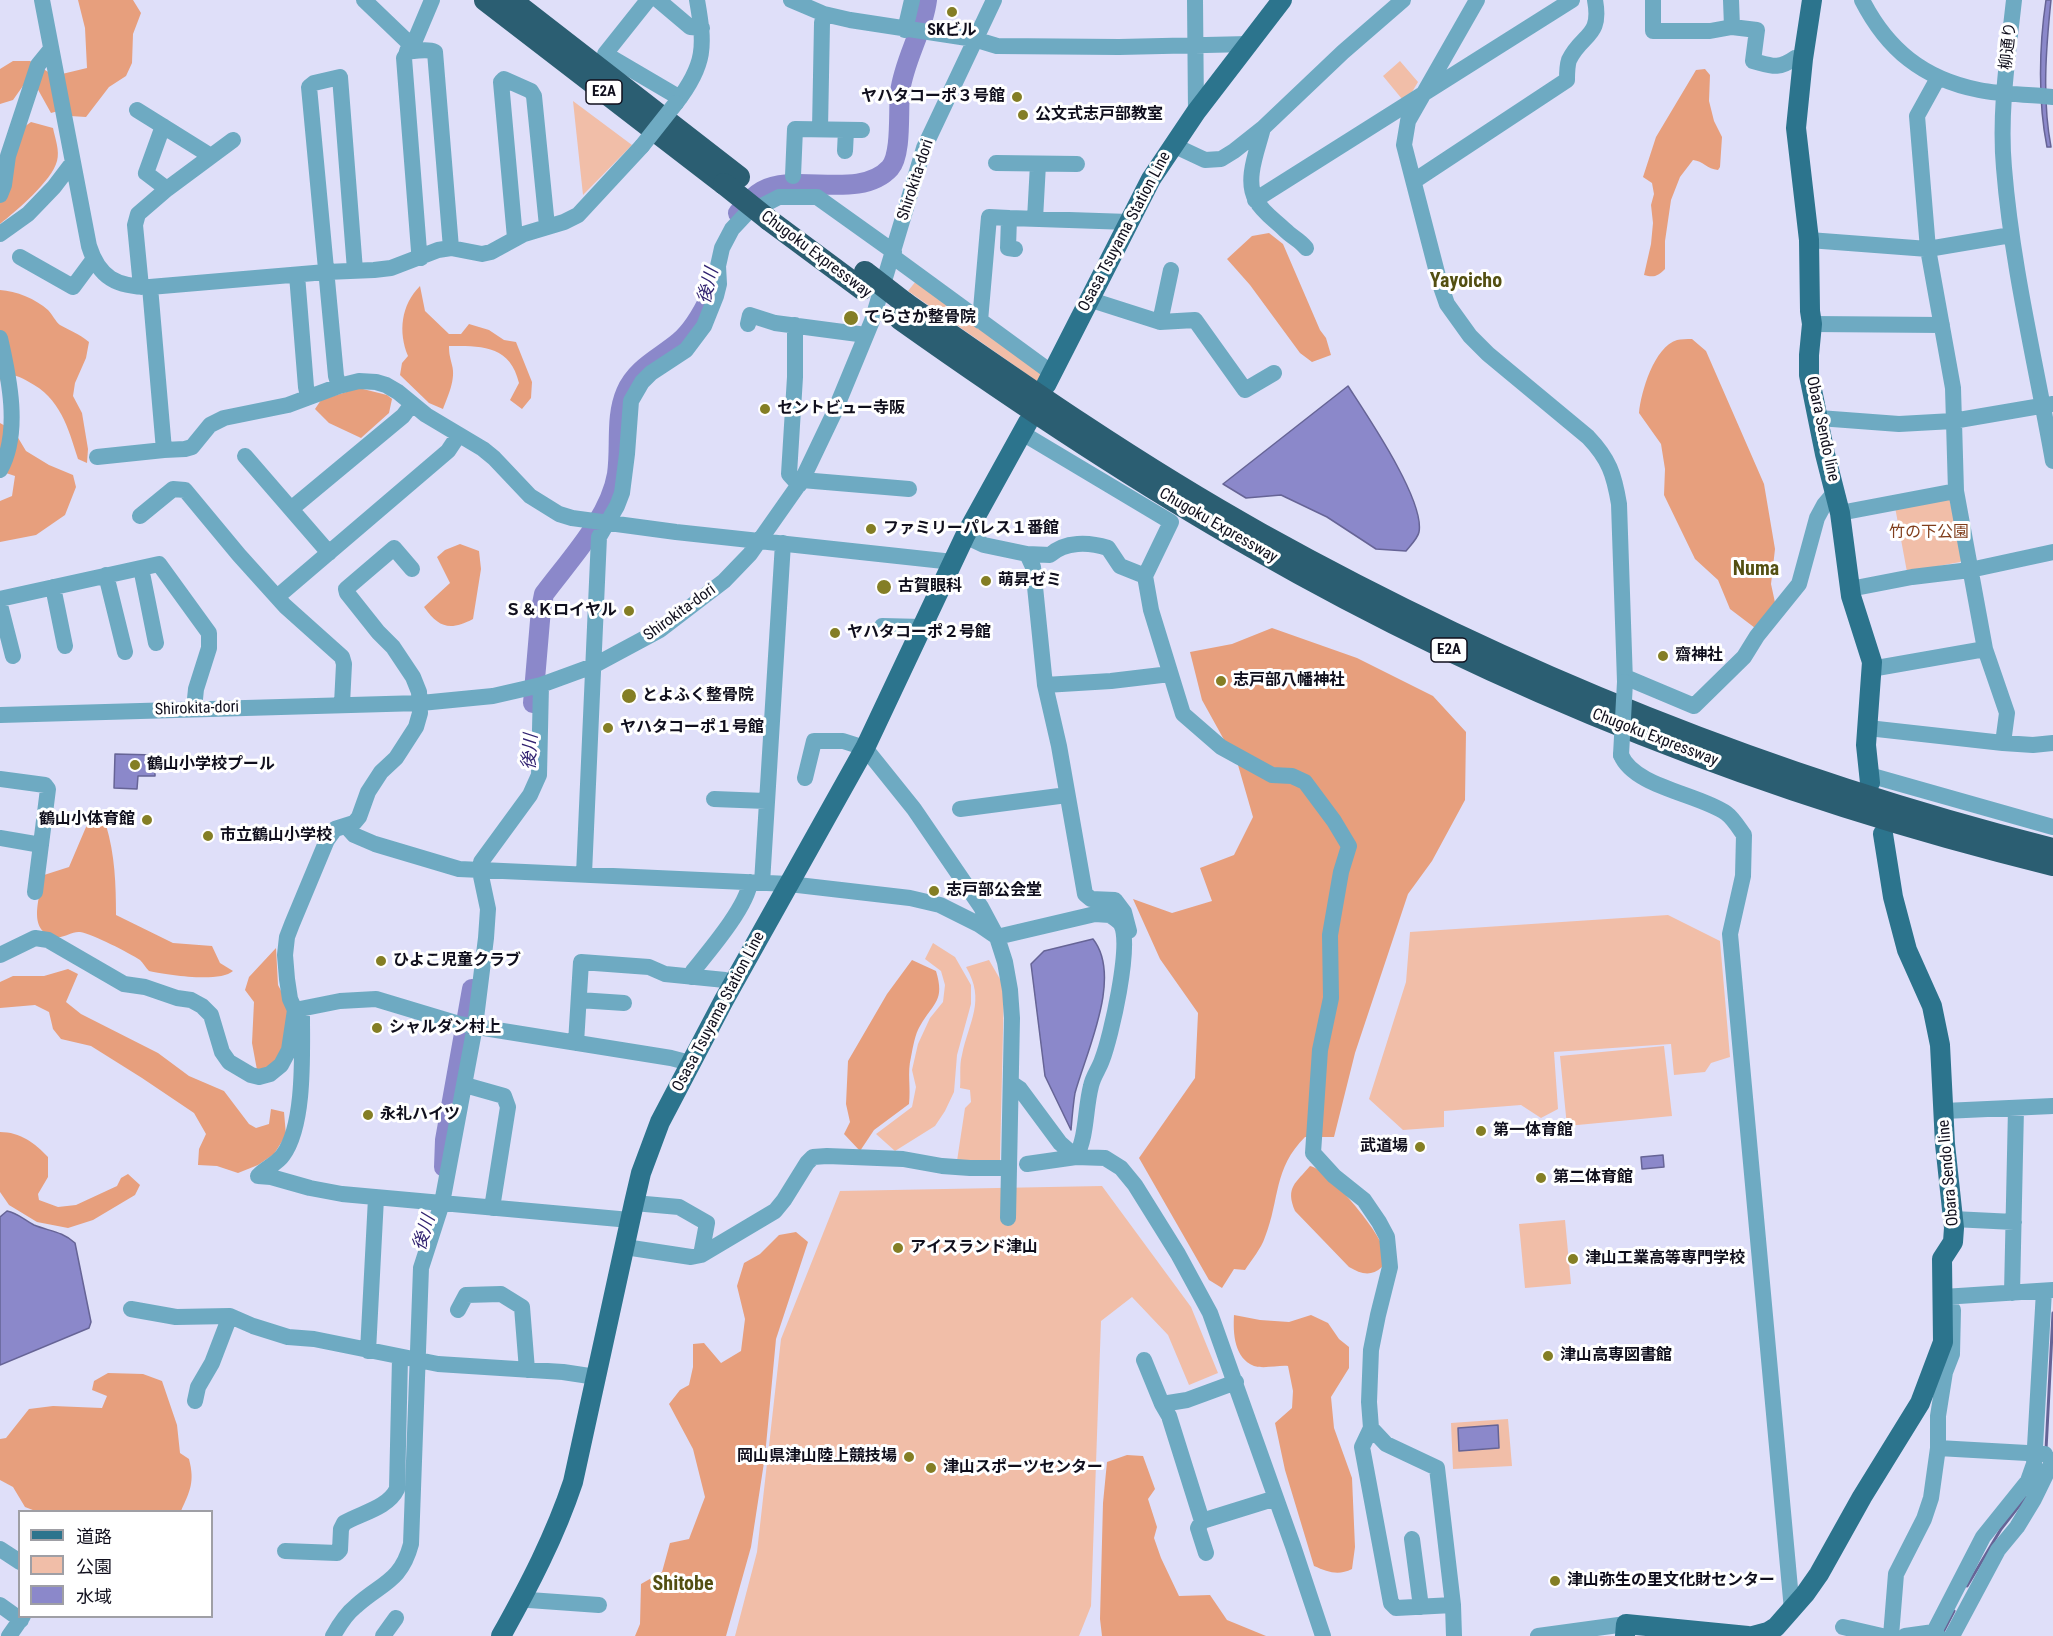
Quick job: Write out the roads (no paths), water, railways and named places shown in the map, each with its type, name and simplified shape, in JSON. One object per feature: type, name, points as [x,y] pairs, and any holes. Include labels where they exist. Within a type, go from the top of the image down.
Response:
[{"type":"highway","name":"Chugoku Expressway","points":[[484,0],[731,181]]},
{"type":"highway","name":"Chugoku Expressway","points":[[511,0],[731,181],[1042,417],[1183,507],[1323,586],[1464,657],[1604,719],[1747,773],[1891,820],[2053,865]]},
{"type":"highway","name":"Chugoku Expressway","points":[[903,311],[1188,491],[1329,571],[1469,641],[1609,703],[1749,757],[1914,811],[2053,849]]},
{"type":"main road","name":"Osasa Tsuyama Station Line","points":[[1049,379],[1151,179],[1196,112],[1282,0]]},
{"type":"main road","name":"Obara Sendo line","points":[[1812,0],[1796,128],[1809,240],[1812,324],[1809,375],[1840,513],[1850,589],[1872,662],[1866,745],[1870,779]]},
{"type":"main road","name":"Osasa Tsuyama Station Line","points":[[501,1636],[512,1627],[523,1598],[564,1511],[573,1482],[632,1212],[642,1173],[660,1122],[734,983],[865,748],[965,536],[1025,427]]},
{"type":"main road","name":"Obara Sendo line","points":[[1753,1636],[1776,1627],[1819,1574],[1862,1497],[1920,1403],[1943,1342],[1942,1259],[1953,1242],[1953,1219],[1945,1144],[1940,1045],[1932,1006],[1907,950],[1893,897],[1882,834]]},
{"type":"main road","points":[[1625,1630],[1748,1636]]},
{"type":"street","points":[[42,0],[93,261],[104,274],[113,280],[128,286],[145,287],[391,268],[438,250],[451,248],[482,254],[491,252],[515,238],[578,215],[642,146],[693,78],[703,43],[697,0]]},
{"type":"street","points":[[364,0],[409,48],[415,52],[429,50],[435,52],[451,248]]},
{"type":"street","points":[[421,258],[404,58],[432,0]]},
{"type":"street","points":[[648,0],[605,54],[678,100]]},
{"type":"street","points":[[658,0],[690,27],[702,28]]},
{"type":"street","points":[[791,0],[824,14],[1016,48],[1249,44]]},
{"type":"street","points":[[909,30],[912,0]]},
{"type":"street","name":"Shirokita-dori","points":[[0,716],[421,703],[493,696],[541,685],[593,666],[660,630],[724,581],[761,540],[801,483],[834,413],[866,335],[924,148],[994,0]]},
{"type":"street","points":[[1196,0],[1196,112]]},
{"type":"street","points":[[1173,145],[1205,160],[1221,159],[1234,151],[1263,128],[1402,0]]},
{"type":"street","points":[[1477,0],[1408,121],[1404,145],[1440,284],[1456,320],[1488,354],[1588,437],[1610,465],[1619,504],[1625,680],[1621,755],[1625,765],[1646,779],[1727,813],[1744,835],[1743,876],[1730,934],[1792,1610]]},
{"type":"street","points":[[1255,200],[1572,0]]},
{"type":"street","points":[[1414,181],[1567,80],[1568,62],[1591,33],[1598,18],[1595,0]]},
{"type":"street","points":[[1653,0],[1653,32],[1710,31],[1732,27],[1756,30],[1753,61],[1776,68],[1795,58],[1803,59]]},
{"type":"street","points":[[1731,0],[1732,27]]},
{"type":"street","points":[[1862,0],[1874,23],[1895,48],[1916,66],[1938,78],[1979,90],[2053,97]]},
{"type":"street","name":"柳通り","points":[[2014,0],[2004,93],[2003,166],[2011,235],[2048,405],[2053,461]]},
{"type":"street","points":[[820,129],[824,14]]},
{"type":"street","points":[[0,195],[4,185],[8,156],[38,65],[51,50]]},
{"type":"street","points":[[339,386],[309,87],[314,83],[340,77],[355,270]]},
{"type":"street","points":[[1938,78],[1917,116],[1928,249],[1953,388],[1956,491],[1985,649],[2007,713],[2003,743]]},
{"type":"street","points":[[515,238],[501,82],[504,79],[531,91],[534,96],[547,226]]},
{"type":"street","points":[[137,110],[210,157]]},
{"type":"street","points":[[163,126],[146,173],[168,189]]},
{"type":"street","points":[[1263,128],[1252,173],[1255,200],[1306,249]]},
{"type":"street","points":[[793,176],[795,129],[854,130],[845,151]]},
{"type":"street","points":[[164,450],[145,287],[135,225],[138,214],[233,140]]},
{"type":"street","points":[[0,234],[28,214],[54,187],[73,162]]},
{"type":"street","points":[[996,163],[1077,164]]},
{"type":"street","points":[[1035,219],[1038,164]]},
{"type":"street","points":[[584,874],[600,522],[617,506],[622,493],[631,401],[642,382],[651,373],[686,350],[704,326],[716,296],[722,248],[732,229],[746,214],[779,197],[817,197],[980,321],[1049,379]]},
{"type":"street","points":[[980,321],[989,217],[1129,222]]},
{"type":"street","points":[[1009,218],[1008,248],[1015,249]]},
{"type":"street","points":[[1809,240],[1928,249],[2011,235]]},
{"type":"street","points":[[20,256],[72,287],[93,261]]},
{"type":"street","points":[[1160,322],[1171,270]]},
{"type":"street","points":[[297,274],[308,396]]},
{"type":"street","points":[[1088,299],[1160,322],[1195,320],[1245,390],[1274,373]]},
{"type":"street","points":[[748,324],[750,315],[775,322],[866,335]]},
{"type":"street","points":[[1812,324],[1942,325]]},
{"type":"street","points":[[795,325],[795,377],[789,474],[801,483],[909,489]]},
{"type":"street","points":[[0,338],[9,376],[11,407],[7,453],[0,470]]},
{"type":"street","points":[[98,457],[185,449],[192,447],[210,425],[224,418],[288,405],[308,396],[359,381],[376,382],[392,389],[458,436],[494,458],[530,496],[559,514],[676,532],[953,562]]},
{"type":"street","points":[[291,509],[403,416],[412,404]]},
{"type":"street","points":[[1819,418],[1899,424],[1953,421],[2048,405]]},
{"type":"street","points":[[1025,427],[1171,522],[1145,576],[1151,610],[1183,714],[1221,747],[1272,775],[1292,776],[1305,782],[1334,821],[1349,846],[1341,872],[1330,934],[1331,998],[1320,1050],[1312,1153],[1334,1176],[1364,1200],[1387,1237],[1390,1267],[1371,1350],[1371,1428],[1362,1448],[1391,1603],[1396,1608],[1454,1605]]},
{"type":"street","points":[[277,597],[448,451],[458,436]]},
{"type":"street","points":[[245,456],[329,554]]},
{"type":"street","points":[[140,516],[173,489],[185,490],[285,606],[342,657],[344,664],[342,704]]},
{"type":"street","points":[[1840,513],[1956,491]]},
{"type":"street","points":[[1625,680],[1694,706],[1744,657],[1757,636],[1799,584],[1817,518],[1835,492]]},
{"type":"street","points":[[965,536],[984,545],[1027,554],[1050,555],[1059,547],[1095,544],[1108,548],[1120,566],[1145,576]]},
{"type":"street","points":[[691,977],[756,882],[766,801],[783,543]]},
{"type":"street","points":[[412,569],[394,548],[346,589],[372,624],[393,647],[413,677],[419,692],[420,713],[416,727],[396,758],[381,772],[368,792],[359,817],[335,830],[327,840],[287,937],[286,980],[290,999],[298,1010],[301,1082],[297,1116],[283,1155],[258,1176],[271,1177],[325,1192],[492,1208],[632,1212],[679,1207],[707,1223],[701,1255]]},
{"type":"street","points":[[1850,589],[1912,577],[1970,570],[2053,552]]},
{"type":"street","points":[[1027,554],[1033,567],[1045,685],[1068,795],[1085,894],[1091,899],[1115,900],[1124,912],[1129,925],[1130,939],[1124,949]]},
{"type":"street","points":[[0,599],[159,564],[209,633],[209,648],[196,689],[194,709]]},
{"type":"street","points":[[141,568],[156,643]]},
{"type":"street","points":[[106,575],[125,652]]},
{"type":"street","points":[[53,587],[65,646]]},
{"type":"street","points":[[0,605],[13,656]]},
{"type":"street","points":[[882,626],[923,627]]},
{"type":"street","points":[[1871,669],[1985,649]]},
{"type":"street","points":[[1045,685],[1111,681],[1170,674]]},
{"type":"street","points":[[285,1551],[337,1553],[340,1550],[341,1529],[344,1523],[370,1511],[394,1494],[397,1489],[398,1451],[421,1268],[465,1085],[468,1025],[486,938],[488,909],[476,870],[530,795],[539,775],[541,685]]},
{"type":"street","points":[[1868,728],[2003,743],[2033,745],[2053,743]]},
{"type":"street","points":[[805,778],[814,741],[843,741],[865,748],[914,809],[981,908],[997,937],[1011,990],[1008,1218]]},
{"type":"street","points":[[0,779],[45,785],[48,789],[34,892]]},
{"type":"street","points":[[1870,779],[2053,827]]},
{"type":"street","points":[[960,809],[1068,795]]},
{"type":"street","points":[[714,799],[766,801]]},
{"type":"street","points":[[346,826],[354,836],[375,844],[476,870],[789,884],[910,897],[940,905],[978,924],[997,937],[1095,914],[1110,915],[1121,924],[1124,949],[1117,1002],[1108,1042],[1092,1080],[1086,1105],[1082,1146],[1076,1158]]},
{"type":"street","points":[[0,838],[41,845]]},
{"type":"street","points":[[0,955],[35,938],[48,940],[124,984],[145,987],[177,998],[191,1000],[202,1006],[211,1016],[222,1052],[229,1062],[246,1073],[259,1077],[270,1074],[281,1065],[290,1050],[298,1010]]},
{"type":"street","points":[[576,1043],[582,962],[649,967],[666,974],[734,983]]},
{"type":"street","points":[[298,1010],[340,1001],[376,999],[468,1025],[671,1058],[690,1064]]},
{"type":"street","points":[[579,1000],[624,1004]]},
{"type":"street","points":[[1011,1083],[1020,1089],[1060,1143],[1076,1158]]},
{"type":"street","points":[[465,1085],[504,1096],[508,1107],[492,1208]]},
{"type":"street","points":[[1944,1111],[2053,1106]]},
{"type":"street","points":[[2012,1293],[2016,1108]]},
{"type":"street","points":[[625,1246],[691,1257],[701,1255],[775,1210],[813,1157],[903,1159],[942,1166],[1000,1168]]},
{"type":"street","points":[[1027,1164],[1076,1158],[1105,1158],[1120,1168],[1135,1185],[1178,1254],[1210,1313],[1323,1636]]},
{"type":"street","points":[[368,1351],[376,1198]]},
{"type":"street","points":[[1953,1219],[2014,1222]]},
{"type":"street","points":[[1905,1636],[1936,1634],[1983,1537],[2028,1481],[2036,1453],[2049,1290],[1943,1298]]},
{"type":"street","points":[[458,1310],[466,1295],[501,1294],[522,1307],[527,1370]]},
{"type":"street","points":[[1891,1636],[1896,1574],[1924,1519],[1931,1498],[1938,1448],[1938,1416],[1945,1372],[1952,1354],[1953,1310],[1943,1298]]},
{"type":"street","points":[[131,1309],[176,1317],[230,1316],[281,1335],[314,1339],[410,1359],[465,1367],[596,1377]]},
{"type":"street","points":[[195,1401],[198,1387],[212,1363],[230,1316]]},
{"type":"street","points":[[333,1636],[355,1607],[397,1575],[409,1553],[412,1538],[410,1359]]},
{"type":"street","points":[[1144,1360],[1169,1416],[1202,1521]]},
{"type":"street","points":[[1162,1404],[1187,1400],[1236,1382]]},
{"type":"street","points":[[1371,1428],[1386,1444],[1437,1468],[1454,1605],[1454,1636]]},
{"type":"street","points":[[1938,1448],[2053,1454]]},
{"type":"street","points":[[1952,1636],[1998,1550],[2018,1527],[2053,1460]]},
{"type":"street","points":[[1206,1553],[1198,1528],[1202,1521],[1276,1498]]},
{"type":"street","points":[[1412,1539],[1421,1607]]},
{"type":"street","points":[[0,1549],[18,1561]]},
{"type":"street","points":[[523,1598],[599,1605]]},
{"type":"street","points":[[0,1605],[18,1616]]},
{"type":"street","points":[[9,1636],[22,1618]]},
{"type":"street","points":[[383,1636],[396,1618]]},
{"type":"street","points":[[1843,1628],[1882,1636]]},
{"type":"street","points":[[1538,1636],[1625,1630]]},
{"type":"water","points":[[2046,0],[2051,0],[2046,55],[2046,92],[2051,147],[2047,147],[2041,93],[2042,36]]},
{"type":"water","points":[[1348,386],[1392,457],[1413,500],[1419,532],[1406,551],[1376,549],[1327,517],[1281,495],[1246,498],[1223,484]]},
{"type":"water","name":"鶴山小学校プール","points":[[115,754],[155,755],[155,776],[138,776],[137,789],[114,788]]},
{"type":"water","points":[[1093,939],[1101,955],[1104,973],[1103,994],[1099,1015],[1075,1093],[1071,1130],[1045,1076],[1031,964],[1044,951]]},
{"type":"water","points":[[1663,1155],[1664,1167],[1642,1169],[1641,1157]]},
{"type":"water","points":[[7,1211],[34,1225],[65,1236],[75,1243],[91,1322],[89,1328],[0,1365],[0,1217]]},
{"type":"water","points":[[1498,1425],[1499,1448],[1459,1451],[1458,1428]]},
{"type":"waterway","name":"後川","points":[[738,213],[759,193],[776,186],[862,183],[877,178],[890,168],[898,143],[902,80],[922,23],[927,0]]},
{"type":"waterway","name":"後川","points":[[533,703],[544,594],[598,522],[613,490],[617,474],[621,412],[626,392],[642,370],[689,332],[710,297]]},
{"type":"waterway","name":"後川","points":[[444,1167],[445,1140],[472,989]]},
{"type":"waterway","points":[[2046,1450],[2053,1313]]},
{"type":"waterway","points":[[1967,1586],[2001,1529],[2026,1497]]},
{"type":"waterway","points":[[1942,1634],[1954,1611]]},
{"type":"place","name":"SKビル","points":[[952,12]]},
{"type":"place","name":"ヤハタコーポ３号館","points":[[1017,97]]},
{"type":"place","name":"公文式志戸部教室","points":[[1023,115]]},
{"type":"place","name":"てらさか整骨院","points":[[851,318]]},
{"type":"place","name":"セントビュー寺阪","points":[[765,409]]},
{"type":"place","name":"ファミリーパレス１番館","points":[[871,529]]},
{"type":"place","name":"萌昇ゼミ","points":[[986,581]]},
{"type":"place","name":"古賀眼科","points":[[884,587]]},
{"type":"place","name":"Ｓ＆Ｋロイヤル","points":[[629,611]]},
{"type":"place","name":"ヤハタコーポ２号館","points":[[835,633]]},
{"type":"place","name":"齋神社","points":[[1663,656]]},
{"type":"place","name":"志戸部八幡神社","points":[[1221,681]]},
{"type":"place","name":"とよふく整骨院","points":[[629,696]]},
{"type":"place","name":"ヤハタコーポ１号館","points":[[608,728]]},
{"type":"place","name":"鶴山小学校プール","points":[[135,765]]},
{"type":"place","name":"鶴山小体育館","points":[[147,820]]},
{"type":"place","name":"市立鶴山小学校","points":[[208,836]]},
{"type":"place","name":"志戸部公会堂","points":[[934,891]]},
{"type":"place","name":"ひよこ児童クラブ","points":[[381,961]]},
{"type":"place","name":"シャルダン村上","points":[[377,1028]]},
{"type":"place","name":"永礼ハイツ","points":[[368,1115]]},
{"type":"place","name":"第一体育館","points":[[1481,1131]]},
{"type":"place","name":"武道場","points":[[1420,1147]]},
{"type":"place","name":"第二体育館","points":[[1541,1178]]},
{"type":"place","name":"アイスランド津山","points":[[898,1248]]},
{"type":"place","name":"津山工業高等専門学校","points":[[1573,1259]]},
{"type":"place","name":"津山高専図書館","points":[[1548,1356]]},
{"type":"place","name":"岡山県津山陸上競技場","points":[[909,1457]]},
{"type":"place","name":"津山スポーツセンター","points":[[931,1468]]},
{"type":"place","name":"津山弥生の里文化財センター","points":[[1555,1581]]},
{"type":"district","name":"Yayoicho","points":[[1466,282]]},
{"type":"district","name":"Numa","points":[[1756,570]]},
{"type":"district","name":"Shitobe","points":[[683,1585]]},
{"type":"park label","name":"竹の下公園","points":[[1929,533]]}]
